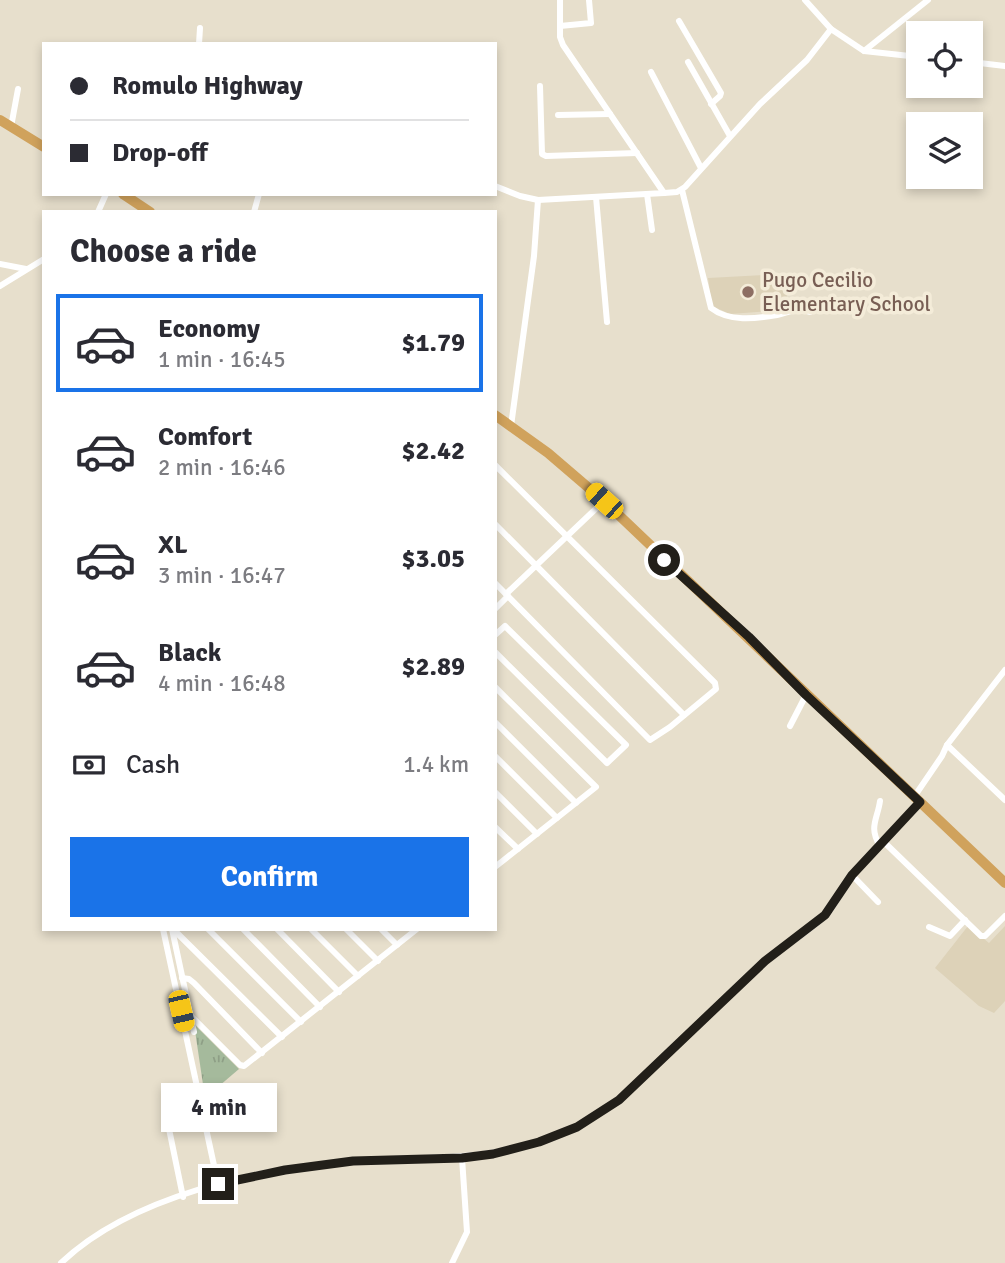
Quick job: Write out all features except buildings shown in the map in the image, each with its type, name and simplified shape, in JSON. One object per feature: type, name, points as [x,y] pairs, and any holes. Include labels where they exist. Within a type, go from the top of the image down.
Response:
[{"type":"highway","points":[[0,120],[42,145]]},
{"type":"highway","points":[[126,196],[147,210]]},
{"type":"highway","points":[[497,416],[548,453],[604,501],[1005,883]]},
{"type":"street","points":[[560,0],[563,45],[663,192]]},
{"type":"street","points":[[560,26],[591,23],[589,0]]},
{"type":"street","points":[[805,0],[831,29],[864,51],[906,56]]},
{"type":"street","points":[[864,51],[928,0]]},
{"type":"street","points":[[679,21],[721,93],[711,104]]},
{"type":"street","points":[[199,42],[200,27]]},
{"type":"street","points":[[497,187],[538,200],[682,190],[730,136],[807,60],[831,29]]},
{"type":"street","points":[[688,62],[730,136]]},
{"type":"street","points":[[983,63],[1005,66]]},
{"type":"street","points":[[651,72],[701,168]]},
{"type":"street","points":[[540,86],[542,154],[637,153]]},
{"type":"street","points":[[10,127],[18,89]]},
{"type":"street","points":[[558,115],[610,114]]},
{"type":"street","points":[[682,190],[711,308],[732,318],[777,315],[796,309],[810,312]]},
{"type":"street","points":[[647,194],[652,230]]},
{"type":"street","points":[[596,198],[607,322]]},
{"type":"street","points":[[510,426],[534,256],[538,200]]},
{"type":"street","points":[[0,286],[42,260]]},
{"type":"street","points":[[0,264],[26,270]]},
{"type":"street","points":[[497,466],[717,685],[715,691],[649,740],[497,585]]},
{"type":"street","points":[[497,607],[536,565],[604,501]]},
{"type":"street","points":[[497,526],[684,715]]},
{"type":"street","points":[[497,633],[505,626],[626,745],[607,763],[497,654]]},
{"type":"street","points":[[61,1263],[93,1237],[132,1214],[218,1184],[285,1170],[353,1161],[462,1158],[493,1154],[539,1142],[577,1127],[600,1114],[619,1100],[765,961],[825,915],[852,875],[882,844],[917,799],[947,745],[1005,670]]},
{"type":"street","points":[[497,689],[596,787],[497,863]]},
{"type":"street","points":[[790,726],[806,695]]},
{"type":"street","points":[[497,724],[576,803]]},
{"type":"street","points":[[947,745],[1005,800]]},
{"type":"street","points":[[497,758],[557,818]]},
{"type":"street","points":[[497,794],[537,834]]},
{"type":"street","points":[[880,801],[874,819],[875,839],[984,936],[1005,916]]},
{"type":"street","points":[[497,829],[517,849]]},
{"type":"street","points":[[852,875],[878,902]]},
{"type":"street","points":[[929,927],[950,936],[965,920]]},
{"type":"street","points":[[163,931],[218,1184]]},
{"type":"street","points":[[173,931],[194,1032]]},
{"type":"street","points":[[174,931],[282,1037]]},
{"type":"street","points":[[210,931],[301,1022]]},
{"type":"street","points":[[245,931],[320,1007]]},
{"type":"street","points":[[278,931],[339,992]]},
{"type":"street","points":[[313,931],[358,976]]},
{"type":"street","points":[[348,931],[378,961]]},
{"type":"street","points":[[383,931],[397,945]]},
{"type":"street","points":[[190,1016],[240,1065],[247,1065],[414,931]]},
{"type":"street","points":[[182,978],[194,983],[262,1053]]},
{"type":"street","points":[[168,1124],[183,1197]]},
{"type":"street","points":[[452,1263],[467,1232],[462,1158]]},
{"type":"shaded area","name":"Pugo Cecilio Elementary School","points":[[784,274],[788,305],[785,310],[730,314],[712,306],[708,278]]},
{"type":"shaded area","points":[[968,926],[989,943],[1005,926],[1005,1001],[994,1013],[979,1006],[935,968]]},
{"type":"green space","points":[[194,1024],[239,1069],[205,1098]]},
{"type":"place","name":"Pugo Cecilio Elementary School","points":[[748,292]]},
{"type":"route","points":[[218,1184],[285,1170],[353,1161],[462,1158],[493,1154],[539,1142],[577,1127],[619,1100],[765,961],[825,915],[852,875],[920,802],[806,695],[749,637],[664,560]]}]
